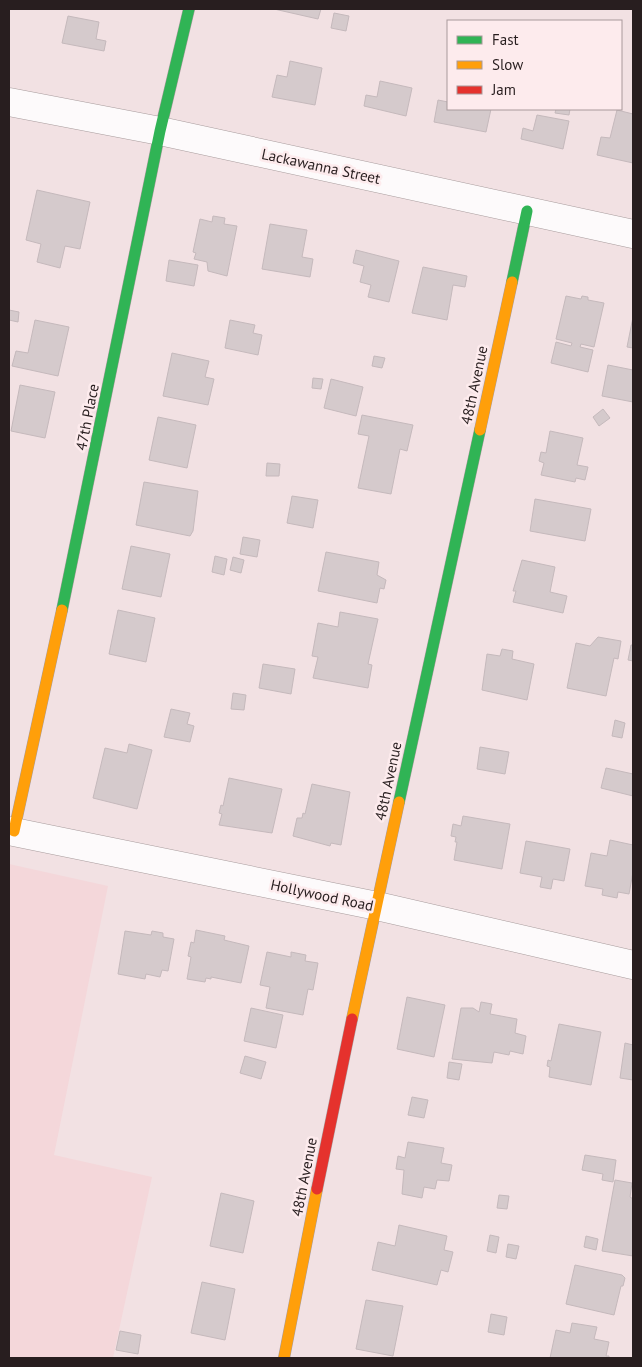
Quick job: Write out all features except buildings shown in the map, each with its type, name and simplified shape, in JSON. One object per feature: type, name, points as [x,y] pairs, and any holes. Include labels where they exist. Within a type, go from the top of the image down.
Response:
[{"type":"street","name":"47th Place","points":[[12,831],[95,455],[160,131],[189,9]]},
{"type":"street","name":"Lackawanna Street","points":[[9,102],[160,131],[633,234]]},
{"type":"street","name":"48th Avenue","points":[[284,1358],[324,1151],[527,211]]},
{"type":"street","name":"Hollywood Road","points":[[12,831],[376,906],[633,965]]},
{"type":"shaded area","points":[[9,864],[108,886],[54,1155],[152,1177],[113,1358],[9,1358]]},
{"type":"traffic: fast","points":[[62,610],[160,131],[189,9]]},
{"type":"traffic: fast","points":[[512,282],[527,211]]},
{"type":"traffic: fast","points":[[399,802],[480,430]]},
{"type":"traffic: slow","points":[[480,430],[512,282]]},
{"type":"traffic: slow","points":[[14,831],[62,610]]},
{"type":"traffic: slow","points":[[352,1019],[399,802]]},
{"type":"traffic: slow","points":[[284,1358],[317,1189]]},
{"type":"traffic: jam","points":[[317,1189],[352,1019]]}]
